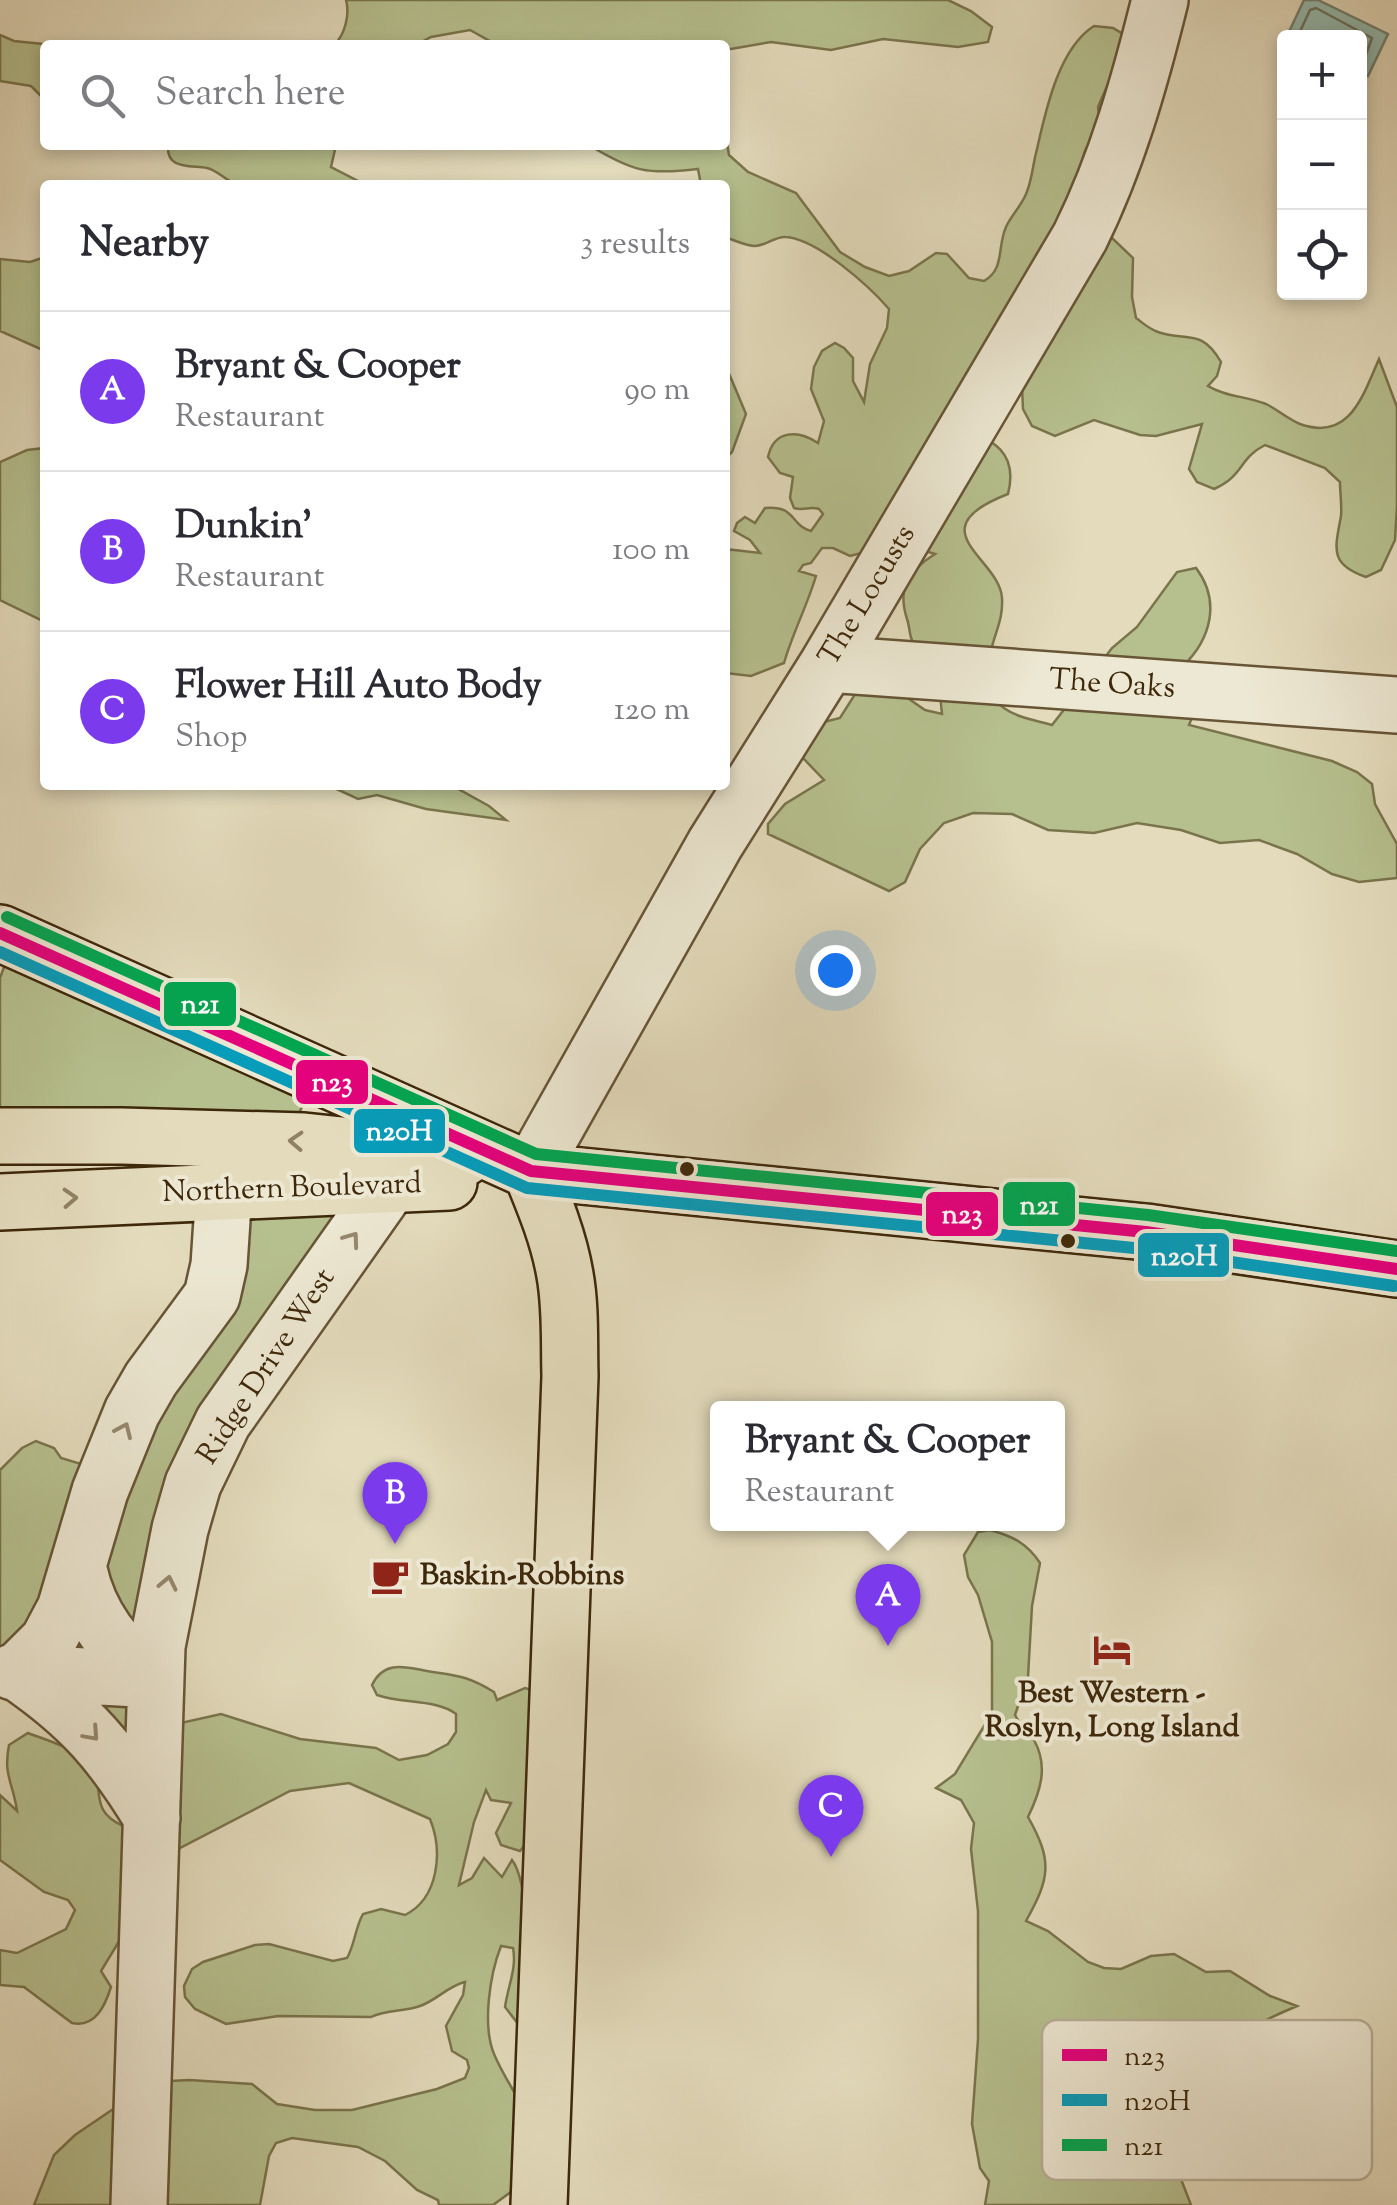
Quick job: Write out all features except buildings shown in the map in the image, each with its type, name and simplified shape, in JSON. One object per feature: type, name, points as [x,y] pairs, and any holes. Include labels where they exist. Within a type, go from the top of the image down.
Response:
[{"type":"main road","points":[[0,934],[531,1172],[1146,1232],[1397,1268]]},
{"type":"main road","name":"Northern Boulevard","points":[[0,1136],[304,1141],[440,1153],[531,1172]]},
{"type":"main road","points":[[531,1172],[552,1223],[565,1272],[570,1376],[539,2205]]},
{"type":"main road","name":"Northern Boulevard","points":[[0,1202],[390,1186],[531,1172]]},
{"type":"street","name":"The Locusts","points":[[531,1172],[714,844],[828,664],[1080,237],[1104,186],[1140,80],[1160,0]]},
{"type":"street","name":"The Oaks","points":[[828,664],[1397,705]]},
{"type":"street","name":"Ridge Drive West","points":[[139,2205],[155,1680],[159,1627],[170,1572],[193,1484],[223,1422],[390,1186]]},
{"type":"street","points":[[9,1672],[48,1642],[65,1609],[108,1468],[132,1412],[151,1379],[212,1296],[223,1238],[224,1190]]},
{"type":"street","points":[[85,1546],[90,1606],[126,1656],[155,1680]]},
{"type":"street","points":[[9,1672],[155,1680]]},
{"type":"street","points":[[9,1672],[66,1708],[98,1738],[152,1818]]},
{"type":"green space","points":[[346,0],[948,0],[992,27],[988,42],[958,47],[883,39],[831,50],[771,42],[730,49],[730,40],[488,40],[470,30],[425,40],[338,40],[347,12]]},
{"type":"green space","points":[[1094,26],[1113,28],[1123,34],[1122,52],[1098,107],[1100,124],[1085,151],[1071,199],[1133,258],[1136,318],[1158,332],[1207,344],[1221,362],[1217,376],[1208,386],[1266,404],[1300,424],[1317,428],[1343,421],[1352,412],[1379,359],[1397,407],[1395,540],[1381,570],[1366,577],[1346,567],[1337,554],[1340,482],[1325,468],[1265,445],[1224,484],[1214,489],[1197,482],[1189,469],[1202,424],[1156,436],[1140,435],[1094,420],[1055,436],[1032,426],[1023,409],[1022,386],[956,398],[946,409],[950,422],[997,446],[1009,465],[1008,494],[981,507],[968,520],[965,532],[969,544],[998,584],[1002,598],[991,654],[994,697],[1008,711],[1052,725],[1112,648],[1137,627],[1177,572],[1196,568],[1204,581],[1210,606],[1206,632],[1183,666],[1193,715],[1189,725],[1332,761],[1357,772],[1372,784],[1375,804],[1397,844],[1397,878],[1359,882],[1332,874],[1297,854],[1259,840],[1220,843],[1181,830],[1137,823],[1094,833],[1048,830],[1012,814],[973,813],[944,823],[920,849],[905,882],[889,891],[768,834],[768,824],[785,804],[824,780],[802,757],[799,739],[816,724],[840,718],[859,688],[886,683],[925,710],[942,714],[931,666],[911,637],[903,598],[912,574],[935,554],[908,546],[850,556],[833,548],[822,548],[799,571],[816,576],[784,663],[751,676],[730,674],[730,550],[760,553],[750,540],[734,531],[737,523],[745,517],[755,523],[765,508],[775,508],[788,512],[811,531],[823,514],[816,508],[794,508],[790,498],[793,477],[780,473],[768,457],[771,448],[781,437],[795,434],[818,443],[824,421],[811,389],[814,367],[822,351],[835,343],[853,358],[853,381],[864,402],[870,364],[887,328],[889,309],[842,265],[799,240],[782,237],[755,246],[730,239],[730,180],[700,180],[698,169],[641,169],[598,150],[728,150],[748,172],[796,193],[840,252],[865,267],[889,276],[909,271],[936,253],[947,254],[969,278],[984,281],[998,264],[1006,227],[1028,189],[1056,81],[1082,36]]},
{"type":"green space","points":[[0,35],[40,44],[40,95],[31,86],[0,81]]},
{"type":"green space","points":[[335,150],[331,167],[356,180],[229,180],[207,168],[175,162],[168,153]]},
{"type":"green space","points":[[0,259],[30,262],[40,259],[40,349],[0,331]]},
{"type":"green space","points":[[730,376],[746,414],[730,454]]},
{"type":"green space","points":[[40,449],[40,620],[0,600],[0,462]]},
{"type":"green space","points":[[339,790],[460,790],[506,820],[426,809],[377,795],[358,799]]},
{"type":"green space","points":[[11,948],[313,1083],[293,1126],[0,1126],[0,978]]},
{"type":"green space","points":[[390,1185],[223,1421],[200,1465],[180,1524],[160,1619],[154,1729],[221,1714],[300,1739],[376,1748],[399,1760],[427,1755],[448,1744],[456,1732],[456,1714],[439,1706],[377,1695],[372,1685],[389,1669],[403,1667],[461,1677],[494,1692],[497,1700],[525,1688],[547,1694],[553,1716],[553,1746],[545,1789],[540,1798],[530,1800],[534,1814],[532,1833],[520,1851],[501,1845],[496,1833],[511,1803],[491,1800],[486,1790],[459,1885],[472,1878],[484,1858],[502,1877],[512,1860],[538,1929],[544,1986],[537,2037],[529,2038],[505,2007],[513,1948],[501,1946],[488,2014],[494,2054],[534,2134],[535,2170],[528,2192],[521,2194],[515,2189],[493,2205],[439,2205],[438,2200],[417,2190],[385,2161],[358,2147],[292,2138],[276,2143],[269,2156],[260,2205],[34,2205],[54,2155],[75,2135],[153,2082],[252,2084],[277,2104],[352,2110],[437,2089],[465,2078],[469,2068],[467,2060],[452,2051],[446,2026],[463,1995],[465,1982],[420,2006],[371,2017],[278,2016],[226,2024],[195,2009],[185,1997],[184,1986],[192,1969],[255,1945],[269,1944],[333,1961],[347,1958],[363,1914],[381,1909],[405,1915],[425,1897],[437,1859],[430,1819],[349,1783],[290,1791],[159,1859],[148,1874],[162,1896],[161,1917],[150,1931],[129,1925],[101,1971],[111,1987],[93,2019],[72,2023],[24,1987],[0,1985],[0,1950],[17,1953],[66,1929],[75,1910],[68,1900],[44,1892],[0,1860],[0,1795],[17,1811],[8,1772],[9,1745],[28,1733],[79,1755],[95,1775],[105,1813],[123,1826],[116,1799],[114,1762],[98,1739],[78,1718],[17,1671],[0,1671],[0,1470],[22,1448],[36,1441],[54,1448],[61,1458],[91,1467],[102,1485],[141,1395],[212,1296],[220,1264],[224,1190]]},
{"type":"green space","points":[[993,1531],[1018,1541],[1040,1563],[1032,1606],[1028,1677],[1015,1715],[1039,1750],[1042,1770],[1028,1817],[1045,1858],[1044,1881],[1026,1921],[1048,1931],[1088,1962],[1104,1968],[1121,1969],[1151,1956],[1174,1954],[1206,1972],[1230,1971],[1270,1996],[1297,2006],[1266,2020],[1042,2020],[1042,2180],[1181,2180],[1191,2205],[985,2205],[989,2181],[980,2168],[972,2124],[978,2039],[978,1911],[971,1849],[974,1823],[961,1800],[936,1788],[955,1774],[992,1713],[992,1642],[964,1555],[978,1532]]},
{"type":"water","points":[[1304,0],[1318,0],[1388,34],[1368,76],[1367,30],[1290,30]]},
{"type":"transit line","name":"n21","points":[[7,917],[536,1154],[1148,1215],[1397,1251]]},
{"type":"transit line","name":"n23","points":[[0,933],[531,1171],[1146,1232],[1397,1269]]},
{"type":"transit line","name":"n20H","points":[[0,952],[527,1188],[1144,1249],[1394,1286]]},
{"type":"place","name":"Dunkin'","points":[[395,1544]]},
{"type":"place","name":"Baskin-Robbins","points":[[390,1576]]},
{"type":"place","name":"Bryant & Cooper","points":[[888,1646]]},
{"type":"place","name":"Best Western - Roslyn, Long Island","points":[[1112,1650]]},
{"type":"place","name":"Flower Hill Auto Body","points":[[831,1857]]}]
